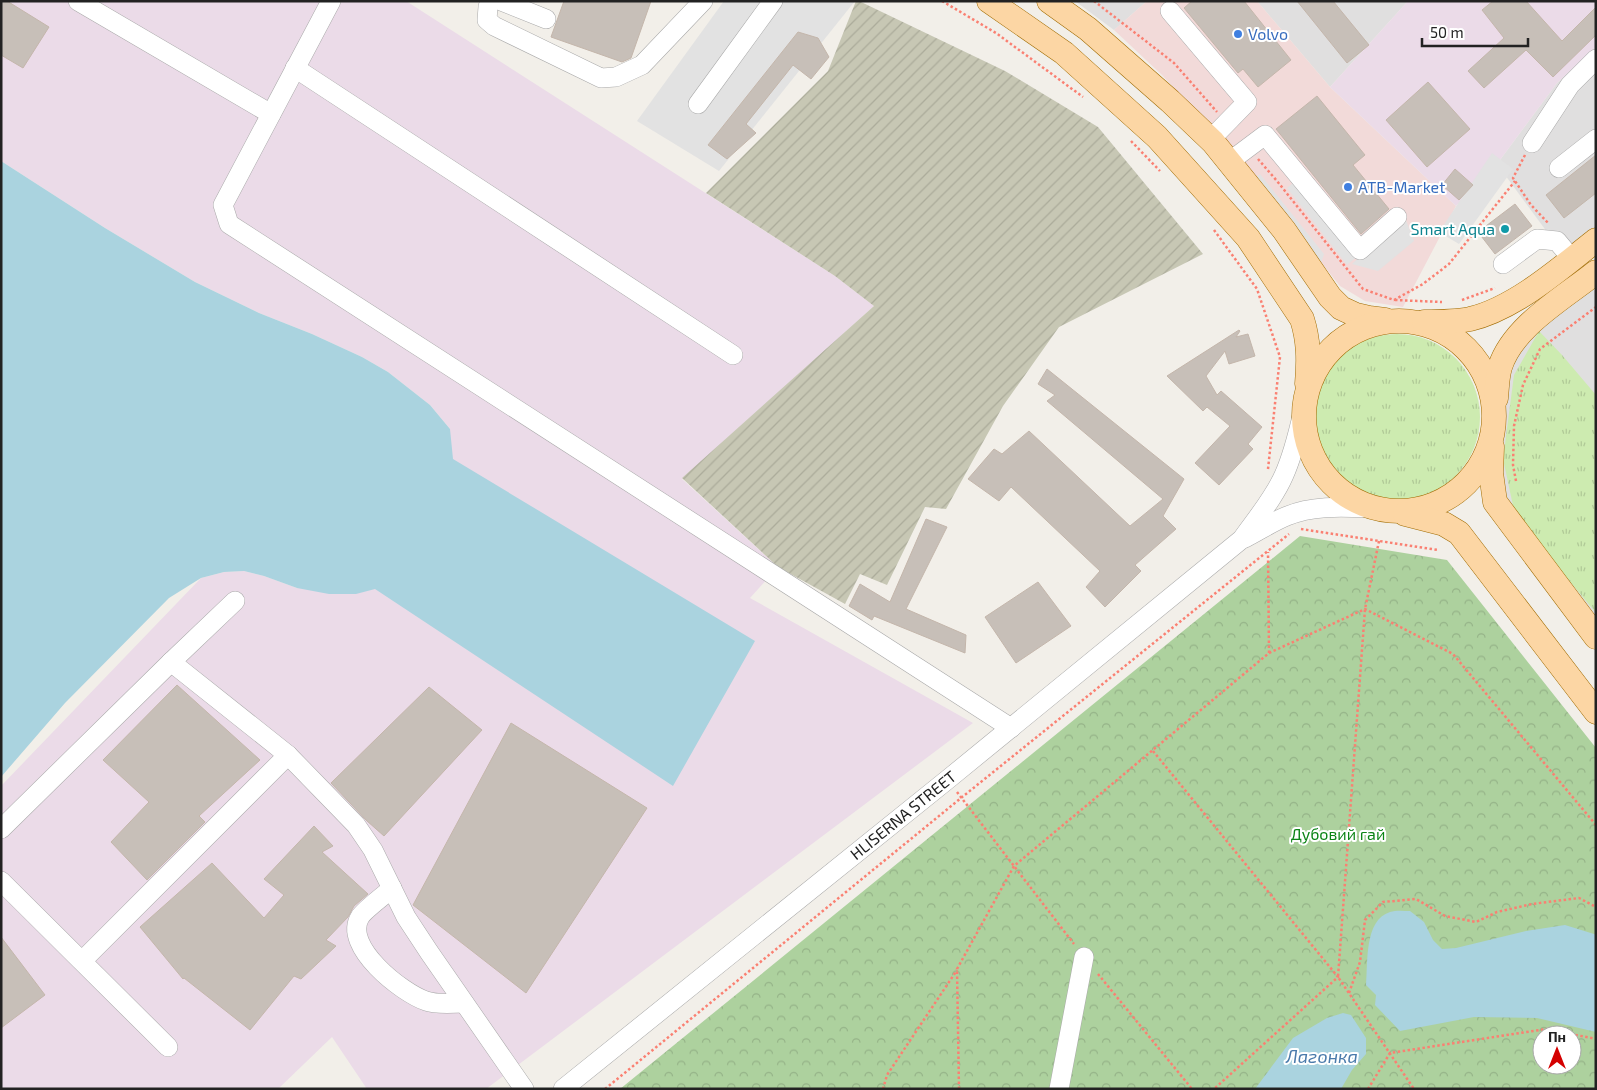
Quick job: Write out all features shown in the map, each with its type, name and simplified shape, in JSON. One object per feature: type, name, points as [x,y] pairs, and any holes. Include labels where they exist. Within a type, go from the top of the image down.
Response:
[{"type":"main road","points":[[989,1],[1064,53],[1136,132],[1248,238],[1302,319],[1307,334],[1309,349],[1305,402],[1305,434],[1311,453],[1321,472],[1335,488],[1352,500],[1383,510],[1444,524],[1458,533],[1596,712]]},
{"type":"main road","points":[[1049,1],[1088,29],[1170,101],[1211,141],[1284,230],[1330,297],[1341,308],[1356,315],[1369,318],[1405,322],[1439,329],[1458,341],[1474,356],[1485,375],[1493,396],[1494,428],[1485,460],[1472,478],[1456,493],[1437,504],[1416,510],[1383,510]]},
{"type":"main road","points":[[1136,132],[1164,127],[1172,119],[1170,101]]},
{"type":"main road","points":[[1172,168],[1180,143],[1191,135],[1211,141]]},
{"type":"main road","points":[[1305,402],[1316,370],[1330,350],[1348,335],[1370,325],[1405,322],[1452,322],[1494,311],[1515,301],[1596,240]]},
{"type":"main road","points":[[1594,276],[1530,322],[1507,352],[1500,368],[1497,386],[1491,473],[1495,502],[1596,637]]},
{"type":"street","points":[[78,1],[270,114]]},
{"type":"street","points":[[331,1],[223,205],[229,224],[1011,728]]},
{"type":"street","points":[[490,1],[487,20],[494,26],[601,78],[616,77],[642,65],[703,1]]},
{"type":"street","points":[[500,1],[546,19]]},
{"type":"street","points":[[698,104],[773,1]]},
{"type":"street","points":[[1170,11],[1247,102],[1211,141]]},
{"type":"street","points":[[1532,143],[1570,85],[1596,59]]},
{"type":"street","points":[[295,68],[733,354]]},
{"type":"street","points":[[1229,162],[1265,135],[1360,250],[1397,217]]},
{"type":"street","points":[[1559,168],[1596,139]]},
{"type":"street","points":[[1503,264],[1537,239],[1557,241],[1594,276]]},
{"type":"street","name":"HLISERNA STREET","points":[[1242,540],[1283,477],[1291,459],[1305,402]]},
{"type":"street","name":"HLISERNA STREET","points":[[563,1089],[948,780],[1242,540],[1287,516],[1303,511],[1338,507],[1383,510]]},
{"type":"street","points":[[1,829],[235,601]]},
{"type":"street","points":[[171,662],[288,755],[356,825],[387,875],[406,917],[524,1089]]},
{"type":"street","points":[[83,960],[288,755]]},
{"type":"street","points":[[1,881],[83,960],[168,1047]]},
{"type":"street","points":[[392,888],[360,917],[356,930],[359,944],[371,960],[398,986],[412,995],[427,1002],[464,1003]]},
{"type":"street","points":[[1059,1089],[1084,957]]},
{"type":"path","points":[[942,1],[996,33],[1088,101]]},
{"type":"path","points":[[1136,132],[1172,168]]},
{"type":"path","points":[[1532,143],[1512,178],[1531,205],[1550,226]]},
{"type":"path","points":[[1363,289],[1394,300],[1423,284],[1449,264],[1515,181]]},
{"type":"path","points":[[1214,230],[1257,289],[1280,357],[1268,474]]},
{"type":"path","points":[[1516,481],[1513,465],[1514,426],[1523,385],[1533,363],[1540,349],[1596,307]]},
{"type":"path","points":[[1300,529],[1438,550]]},
{"type":"path","points":[[605,1089],[1293,531]]},
{"type":"path","points":[[1214,1089],[1338,976],[1365,609],[1378,541]]},
{"type":"path","points":[[1268,552],[1269,653]]},
{"type":"path","points":[[882,1089],[887,1075],[957,969],[1014,866],[1269,653],[1365,609]]},
{"type":"path","points":[[1365,609],[1453,654],[1596,825]]},
{"type":"path","points":[[1153,750],[1338,976],[1414,1089]]},
{"type":"path","points":[[948,780],[1084,957],[1192,1089]]},
{"type":"path","points":[[1349,993],[1360,962],[1365,920],[1383,902],[1416,899],[1445,916],[1476,922],[1497,912],[1532,904],[1579,898],[1596,907]]},
{"type":"path","points":[[957,969],[959,1089]]},
{"type":"path","points":[[1368,1089],[1390,1053],[1546,1029],[1596,1039]]},
{"type":"shaded area","points":[[1,1],[406,1],[835,276],[874,306],[682,479],[778,567],[750,598],[973,723],[486,1089],[367,1089],[332,1037],[278,1089],[1,1089],[1,786],[201,578],[224,572],[244,571],[297,588],[450,429],[430,405],[388,372],[362,357],[312,334],[259,313],[195,282],[105,228],[1,161]]},
{"type":"shaded area","points":[[724,1],[855,1],[719,171],[637,121]]},
{"type":"shaded area","points":[[856,1],[1005,71],[1098,127],[1203,254],[1059,327],[1003,406],[946,509],[925,507],[887,585],[860,574],[845,604],[778,567],[682,478],[874,306],[835,276],[706,193],[828,71]]},
{"type":"shaded area","points":[[1075,1],[1147,1],[1114,30]]},
{"type":"shaded area","points":[[1147,1],[1257,1],[1330,87],[1456,206],[1403,307],[1365,301],[1340,286],[1224,142],[1162,75],[1114,30]]},
{"type":"shaded area","points":[[1257,1],[1408,1],[1330,87]]},
{"type":"shaded area","points":[[1408,1],[1596,1],[1596,47],[1557,83],[1497,164],[1456,206],[1330,87]]},
{"type":"shaded area","points":[[1596,47],[1596,230],[1564,255],[1497,164],[1557,83]]},
{"type":"shaded area","points":[[1492,153],[1513,169],[1459,244],[1439,232]]},
{"type":"shaded area","points":[[1260,174],[1324,254],[1319,269],[1250,182]]},
{"type":"shaded area","points":[[1298,179],[1360,254],[1347,265],[1287,188]]},
{"type":"shaded area","points":[[1404,215],[1414,241],[1378,271],[1352,264]]},
{"type":"shaded area","points":[[1592,288],[1596,292],[1596,623],[1508,510],[1500,474],[1501,438],[1507,384],[1513,359],[1531,335]]},
{"type":"green space","points":[[1539,331],[1596,395],[1596,613],[1515,515],[1503,459],[1514,375]]},
{"type":"green space","points":[[1405,334],[1429,340],[1456,358],[1474,385],[1479,401],[1479,433],[1474,449],[1456,476],[1443,486],[1421,497],[1389,500],[1365,494],[1344,481],[1333,470],[1317,441],[1314,409],[1320,385],[1333,364],[1344,353],[1373,337]]},
{"type":"green space","name":"Дубовий гай","points":[[1300,536],[1447,560],[1596,748],[1596,1089],[620,1089]]},
{"type":"water","points":[[1,161],[105,228],[195,282],[259,313],[312,334],[362,357],[388,372],[430,405],[450,429],[453,459],[755,641],[673,786],[375,589],[356,594],[329,594],[297,588],[244,571],[224,572],[201,578],[169,598],[65,703],[1,777]]},
{"type":"water","points":[[1392,911],[1410,911],[1424,922],[1433,940],[1442,949],[1456,948],[1526,931],[1565,925],[1596,935],[1596,1032],[1582,1029],[1582,1025],[1566,1025],[1537,1018],[1474,1017],[1400,1031],[1375,1005],[1376,995],[1366,985],[1369,943],[1372,933],[1382,917]]},
{"type":"water","name":"Лагонка","points":[[1343,1013],[1351,1015],[1366,1038],[1366,1054],[1352,1070],[1341,1089],[1255,1089],[1293,1038],[1327,1018]]},
{"type":"building","points":[[1,1],[7,1],[49,27],[23,68],[1,55]]},
{"type":"building","points":[[564,1],[651,1],[631,58],[622,62],[551,37]]},
{"type":"building","name":"Volvo","points":[[1192,1],[1244,1],[1291,60],[1258,87],[1243,69],[1238,73],[1184,8]]},
{"type":"building","points":[[1297,1],[1333,1],[1369,45],[1347,63]]},
{"type":"building","points":[[1493,1],[1526,1],[1562,41],[1596,7],[1596,35],[1553,77],[1526,50],[1484,88],[1468,71],[1504,38],[1482,10]]},
{"type":"building","points":[[798,32],[818,38],[829,57],[811,79],[793,65],[746,124],[756,133],[727,159],[708,145]]},
{"type":"building","points":[[1428,82],[1470,129],[1427,167],[1386,120]]},
{"type":"building","name":"ATB-Market","points":[[1317,96],[1365,155],[1353,165],[1389,209],[1361,234],[1276,129]]},
{"type":"building","points":[[1596,155],[1596,193],[1564,218],[1546,195]]},
{"type":"building","points":[[1455,169],[1473,185],[1459,200],[1442,185]]},
{"type":"building","name":"Smart Aqua","points":[[1515,204],[1532,226],[1495,254],[1478,232]]},
{"type":"building","points":[[1239,330],[1236,337],[1248,334],[1255,356],[1229,364],[1225,351],[1206,376],[1217,395],[1221,391],[1262,427],[1248,444],[1253,449],[1219,485],[1195,463],[1230,426],[1207,407],[1203,411],[1167,376]]},
{"type":"building","points":[[1047,369],[1184,479],[1163,516],[1176,529],[1135,565],[1141,571],[1105,607],[1086,587],[1100,571],[1011,487],[999,501],[968,479],[994,449],[1002,454],[1029,431],[1130,526],[1163,499],[1047,401],[1055,395],[1038,384]]},
{"type":"building","points":[[926,519],[947,527],[906,609],[966,635],[965,653],[874,616],[872,620],[849,606],[860,584],[890,602]]},
{"type":"building","points":[[1038,582],[1071,626],[1016,663],[985,617]]},
{"type":"building","points":[[177,685],[260,760],[199,816],[205,822],[147,880],[111,842],[149,802],[103,760]]},
{"type":"building","points":[[429,687],[482,730],[384,836],[331,783]]},
{"type":"building","points":[[511,723],[647,808],[526,993],[413,905]]},
{"type":"building","points":[[314,826],[333,846],[322,852],[368,894],[354,906],[348,917],[326,940],[336,946],[301,979],[294,976],[250,1030],[183,979],[140,927],[212,863],[264,918],[284,895],[264,879]]},
{"type":"building","points":[[1,937],[45,995],[1,1028]]},
{"type":"place","name":"Volvo","points":[[1238,34]]},
{"type":"place","name":"ATB-Market","points":[[1348,187]]},
{"type":"place","name":"Smart Aqua","points":[[1505,229]]}]
